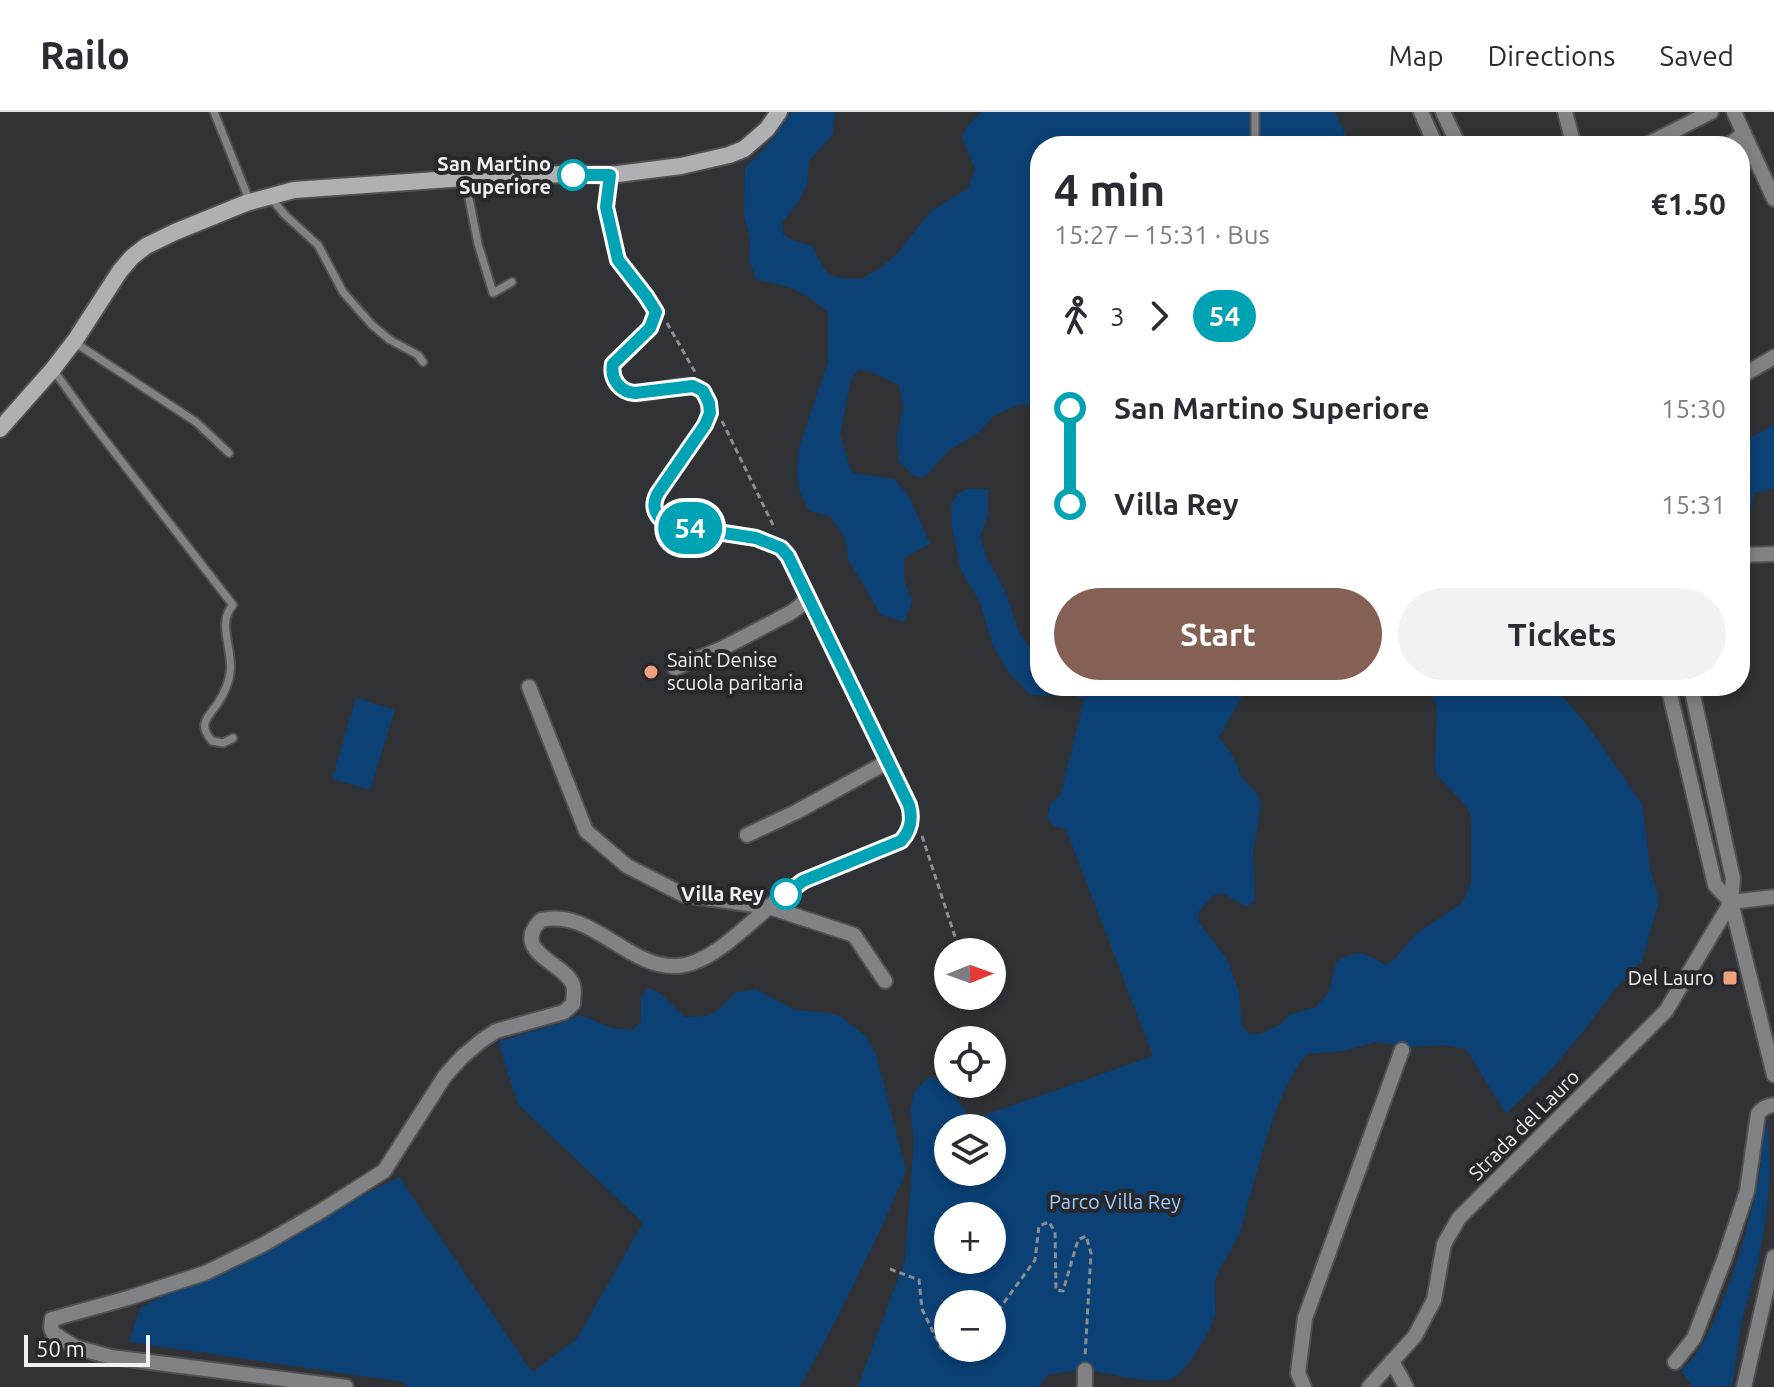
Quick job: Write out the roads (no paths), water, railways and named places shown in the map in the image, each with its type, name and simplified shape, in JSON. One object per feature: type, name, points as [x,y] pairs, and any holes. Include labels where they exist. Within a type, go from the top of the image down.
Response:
[{"type":"street","points":[[0,429],[74,342],[132,257],[146,246],[175,232],[250,202],[294,190],[465,178],[610,175],[681,166],[744,149],[756,140],[779,112]]},
{"type":"street","points":[[1421,112],[1432,136]]},
{"type":"street","points":[[1443,112],[1454,136]]},
{"type":"street","points":[[1565,112],[1571,136]]},
{"type":"street","points":[[1664,136],[1711,112]]},
{"type":"street","points":[[1734,112],[1743,134],[1740,136]]},
{"type":"street","points":[[1750,149],[1774,199]]},
{"type":"street","points":[[346,1387],[111,1357],[75,1347],[53,1333],[52,1319],[205,1273],[264,1244],[384,1171],[445,1076],[462,1057],[496,1031],[564,1012],[573,1004],[573,985],[569,978],[538,953],[534,946],[534,930],[541,920],[573,920],[645,959],[677,966],[705,958],[720,948],[803,881],[901,841],[908,834],[912,815],[909,805],[788,556],[781,548],[756,538],[672,525],[664,522],[655,512],[654,501],[658,493],[705,425],[710,413],[709,403],[698,387],[629,393],[615,381],[613,364],[650,328],[656,312],[618,260],[606,207],[610,175]]},
{"type":"street","points":[[1750,371],[1774,357]]},
{"type":"street","points":[[1750,555],[1774,554]]},
{"type":"street","points":[[675,668],[723,648],[790,613],[808,597]]},
{"type":"street","points":[[529,687],[586,831],[627,866],[684,895],[769,907],[854,935],[885,981]]},
{"type":"street","points":[[1670,696],[1715,885],[1731,902]]},
{"type":"street","points":[[1693,696],[1733,879],[1731,902],[1774,1075]]},
{"type":"street","points":[[747,835],[887,762]]},
{"type":"street","points":[[1731,902],[1774,897]]},
{"type":"street","name":"Strada del Lauro","points":[[1369,1387],[1415,1336],[1434,1300],[1444,1244],[1459,1218],[1666,1011],[1731,902]]},
{"type":"street","points":[[1304,1387],[1298,1373],[1305,1318],[1402,1050]]},
{"type":"street","points":[[1675,1362],[1694,1338],[1724,1260],[1747,1191],[1758,1114],[1774,1105]]},
{"type":"street","points":[[1747,1383],[1774,1257]]},
{"type":"street","points":[[1392,1361],[1406,1387]]},
{"type":"street","points":[[1085,1370],[1085,1387]]},
{"type":"lane","points":[[214,112],[250,202]]},
{"type":"lane","points":[[1255,112],[1255,136]]},
{"type":"lane","points":[[465,178],[478,244],[493,293],[512,282]]},
{"type":"lane","points":[[269,196],[318,245],[343,292],[372,325],[390,340],[418,355],[423,362]]},
{"type":"lane","points":[[74,342],[196,422],[229,453]]},
{"type":"lane","points":[[53,369],[233,605],[226,618],[230,673],[221,699],[204,721],[204,730],[212,741],[223,743],[233,738]]},
{"type":"place","name":"San Martino Superiore","points":[[573,175]]},
{"type":"place","name":"Saint Denise scuola paritaria","points":[[651,672]]},
{"type":"place","name":"Villa Rey","points":[[786,894]]},
{"type":"place","name":"Del Lauro","points":[[1730,978]]},
{"type":"park label","name":"Parco Villa Rey","points":[[1115,1202]]}]
